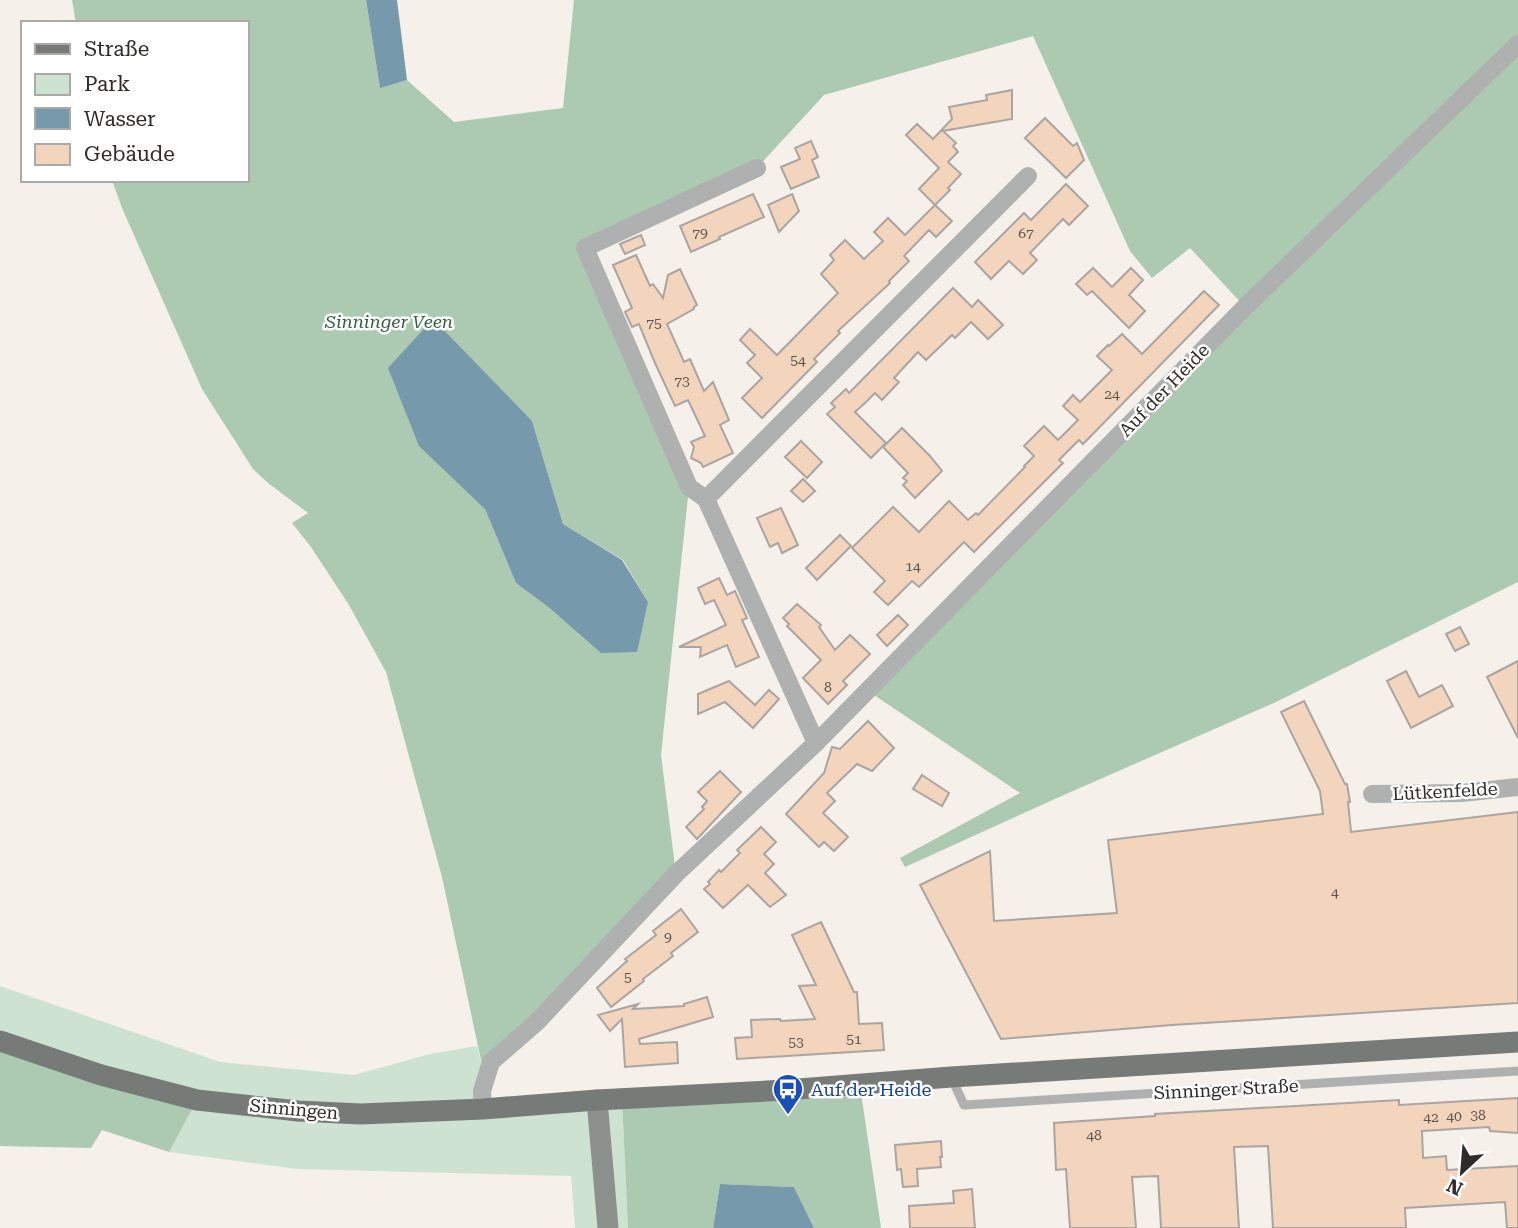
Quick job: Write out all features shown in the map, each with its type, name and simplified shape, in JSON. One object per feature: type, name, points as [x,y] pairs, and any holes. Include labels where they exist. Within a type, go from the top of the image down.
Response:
[{"type":"main road","name":"Sinningen","points":[[0,1041],[101,1075],[197,1100],[298,1111],[361,1114],[483,1109],[597,1100]]},
{"type":"main road","name":"Sinninger Straße","points":[[597,1100],[1518,1042]]},
{"type":"main road","points":[[597,1100],[608,1228]]},
{"type":"street","name":"Auf der Heide","points":[[483,1109],[482,1091],[491,1062],[537,1022],[676,874],[817,743],[1245,307],[1518,44]]},
{"type":"street","points":[[757,168],[585,248],[689,487],[706,499],[817,743]]},
{"type":"street","points":[[706,499],[1028,176]]},
{"type":"street","name":"Lütkenfelde","points":[[1372,794],[1462,793],[1518,787]]},
{"type":"lane","name":"Sinninger Straße","points":[[951,1077],[964,1105],[1518,1071]]},
{"type":"green space","name":"Sinninger Veen","points":[[72,0],[366,0],[380,87],[407,80],[454,122],[563,108],[574,0],[1518,0],[1518,582],[1276,702],[905,867],[900,858],[1020,793],[868,691],[1245,307],[1190,248],[1152,278],[1130,251],[1033,36],[824,95],[757,168],[585,248],[689,487],[661,755],[676,874],[485,1079],[442,877],[386,672],[349,605],[292,523],[308,513],[253,469],[202,389],[113,182],[248,182],[248,21],[76,21]],"holes":[[[532,421],[563,524],[623,560],[648,602],[552,610],[516,583],[485,509]]]},
{"type":"green space","points":[[0,986],[220,1062],[354,1075],[430,1054],[477,1046],[485,1079],[483,1109],[622,1099],[628,1228],[575,1228],[571,1176],[298,1169],[169,1152],[197,1100],[0,1041]]},
{"type":"green space","points":[[0,1041],[197,1100],[169,1152],[102,1130],[91,1148],[0,1146]]},
{"type":"green space","points":[[860,1086],[881,1228],[814,1228],[794,1187],[720,1184],[713,1228],[628,1228],[622,1099]]},
{"type":"water","points":[[366,0],[397,0],[407,80],[380,88]]},
{"type":"water","points":[[433,319],[532,421],[563,524],[622,560],[648,602],[637,652],[601,653],[516,583],[485,509],[419,446],[388,368]]},
{"type":"water","points":[[720,1184],[794,1187],[814,1228],[713,1228]]},
{"type":"building","points":[[1012,90],[1012,119],[943,131],[956,143],[953,146],[958,152],[948,162],[961,174],[935,205],[919,189],[939,168],[906,135],[917,124],[933,139],[952,119],[949,107],[987,100],[986,95]]},
{"type":"building","points":[[1045,118],[1073,146],[1077,143],[1084,160],[1066,178],[1025,138]]},
{"type":"building","points":[[811,141],[818,157],[812,160],[819,177],[791,189],[781,167],[800,159],[795,148]]},
{"type":"building","points":[[1066,184],[1088,206],[1069,225],[1063,219],[1030,253],[1037,260],[1023,274],[1009,261],[991,279],[975,262],[1024,213],[1031,220]]},
{"type":"building","points":[[753,194],[764,217],[691,252],[680,226]]},
{"type":"building","points":[[792,194],[799,211],[779,232],[768,205]]},
{"type":"building","points":[[935,205],[952,221],[936,237],[929,230],[904,256],[909,261],[890,283],[838,331],[840,333],[814,359],[817,362],[762,418],[742,398],[762,378],[747,363],[755,355],[740,340],[750,329],[777,355],[838,293],[821,274],[834,260],[830,255],[845,240],[864,259],[883,241],[874,232],[888,218],[905,235]]},
{"type":"building","points":[[641,235],[645,245],[625,254],[620,244]]},
{"type":"building","points":[[636,255],[650,286],[653,284],[663,298],[668,275],[680,269],[697,305],[667,324],[684,362],[690,359],[704,391],[713,382],[729,420],[720,425],[733,453],[703,467],[691,458],[694,447],[691,442],[705,436],[688,400],[675,406],[639,324],[632,327],[625,312],[632,308],[613,265]]},
{"type":"building","points":[[1093,268],[1112,287],[1131,268],[1143,280],[1129,295],[1145,311],[1129,328],[1092,291],[1087,295],[1076,284]]},
{"type":"building","points":[[953,288],[972,307],[978,300],[1003,325],[988,339],[971,322],[955,338],[952,335],[926,360],[918,352],[894,378],[899,382],[882,400],[875,393],[855,412],[886,443],[871,458],[827,414],[835,407],[831,403],[846,389],[849,393]]},
{"type":"building","points":[[1204,291],[1219,305],[1083,444],[1079,440],[1059,460],[1063,463],[974,552],[964,542],[919,587],[912,581],[888,605],[874,592],[885,581],[852,548],[893,507],[919,532],[949,501],[968,520],[976,513],[978,515],[1034,456],[1024,446],[1044,426],[1058,440],[1078,420],[1063,406],[1073,395],[1080,402],[1112,370],[1097,356],[1108,345],[1122,334],[1142,354]]},
{"type":"building","points":[[902,428],[942,471],[915,498],[903,485],[907,481],[903,478],[908,473],[883,447]]},
{"type":"building","points":[[801,441],[822,462],[807,478],[785,457]]},
{"type":"building","points":[[803,479],[815,491],[803,502],[791,491]]},
{"type":"building","points":[[781,508],[798,545],[782,553],[778,543],[770,547],[757,518]]},
{"type":"building","points":[[840,535],[851,546],[817,580],[806,568]]},
{"type":"building","points":[[719,578],[727,595],[735,591],[747,618],[742,620],[759,657],[736,667],[727,645],[700,657],[701,647],[679,647],[726,625],[714,600],[705,604],[698,588]]},
{"type":"building","points":[[797,604],[821,625],[819,627],[835,650],[850,635],[870,654],[843,681],[847,685],[828,704],[803,678],[821,660],[787,626],[789,624],[783,618]]},
{"type":"building","points":[[898,615],[908,625],[887,646],[877,635]]},
{"type":"building","points":[[1460,627],[1469,644],[1455,651],[1446,634]]},
{"type":"building","points":[[1518,661],[1518,738],[1487,677]]},
{"type":"building","points":[[1406,671],[1419,697],[1442,685],[1453,706],[1411,728],[1387,681]]},
{"type":"building","points":[[729,681],[755,705],[769,690],[779,699],[753,728],[725,702],[698,714],[698,694]]},
{"type":"building","points":[[1304,701],[1347,784],[1351,832],[1518,812],[1518,1003],[1001,1039],[920,885],[990,851],[994,921],[1117,913],[1108,840],[1323,814],[1320,791],[1281,712]]},
{"type":"building","points":[[868,721],[894,748],[872,771],[857,764],[827,793],[835,801],[823,813],[848,837],[834,851],[824,842],[819,847],[786,814],[824,773],[832,747],[840,749]]},
{"type":"building","points":[[720,771],[741,792],[697,839],[686,827],[704,809],[702,807],[707,801],[698,792]]},
{"type":"building","points":[[922,775],[949,793],[942,806],[913,789]]},
{"type":"building","points":[[761,827],[776,842],[764,854],[774,864],[765,873],[786,895],[770,907],[748,885],[723,908],[704,889],[719,870],[721,872],[740,853],[737,850]]},
{"type":"building","points":[[681,909],[698,932],[611,1007],[597,988],[627,961],[625,959],[656,935],[653,931]]},
{"type":"building","points":[[821,922],[854,992],[857,992],[859,1024],[882,1023],[884,1050],[737,1059],[735,1038],[752,1037],[751,1020],[815,1019],[799,986],[816,985],[792,935]]},
{"type":"building","points":[[707,997],[713,1017],[639,1039],[640,1044],[677,1042],[678,1063],[625,1067],[622,1019],[610,1031],[598,1015],[638,1004],[633,1009],[684,1006]]},
{"type":"building","points":[[1518,1098],[1518,1133],[1490,1131],[1489,1127],[1422,1131],[1423,1158],[1446,1156],[1447,1170],[1518,1166],[1518,1228],[1507,1228],[1505,1202],[1405,1208],[1406,1228],[1273,1228],[1268,1146],[1234,1147],[1239,1228],[1161,1228],[1158,1176],[1132,1177],[1136,1228],[1070,1228],[1066,1169],[1056,1170],[1054,1123],[1155,1114],[1399,1100],[1399,1105]]},
{"type":"building","points":[[941,1141],[941,1167],[917,1169],[918,1186],[903,1187],[901,1169],[897,1170],[895,1145]]},
{"type":"building","points":[[972,1189],[975,1228],[910,1228],[909,1206],[954,1203],[953,1191]]},
{"type":"place","name":"Auf der Heide","points":[[788,1116]]}]
